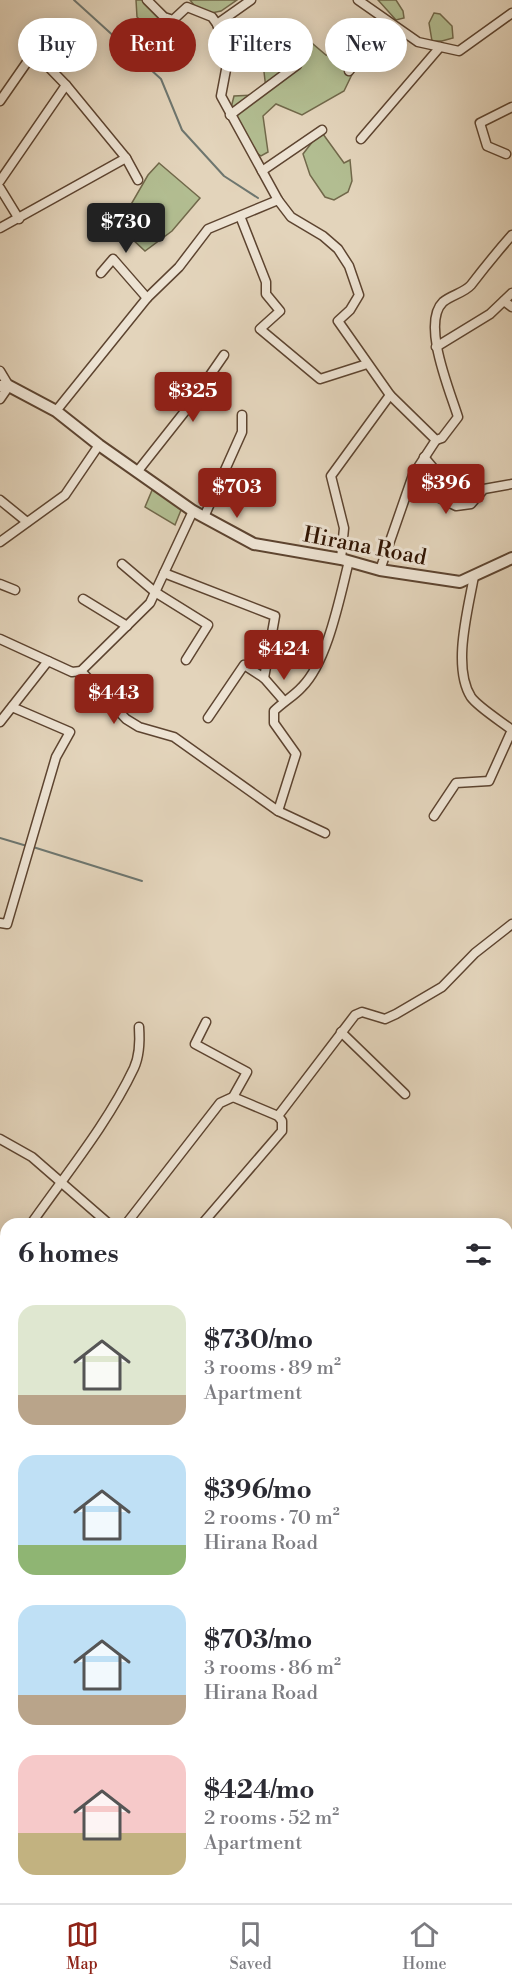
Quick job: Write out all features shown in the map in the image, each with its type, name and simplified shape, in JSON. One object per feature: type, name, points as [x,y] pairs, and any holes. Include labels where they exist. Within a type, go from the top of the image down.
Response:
[{"type":"street","points":[[147,0],[164,17],[173,20],[187,7],[213,18]]},
{"type":"street","points":[[226,18],[251,0]]},
{"type":"street","points":[[358,0],[381,18]]},
{"type":"street","points":[[407,35],[418,42],[459,51],[512,13]]},
{"type":"street","points":[[361,139],[440,47]]},
{"type":"street","points":[[0,101],[34,52],[66,85],[126,158],[138,180]]},
{"type":"street","points":[[225,72],[220,96],[278,200],[291,217],[323,236],[338,249],[349,266],[359,295],[350,310],[338,321],[390,395],[436,440]]},
{"type":"street","points":[[230,115],[288,72]]},
{"type":"street","points":[[0,181],[66,85]]},
{"type":"street","points":[[506,154],[487,146],[480,123],[512,106]]},
{"type":"street","points":[[262,171],[322,130]]},
{"type":"street","points":[[0,228],[126,158]]},
{"type":"street","points":[[0,188],[19,219]]},
{"type":"street","points":[[56,411],[147,298],[179,267],[208,229],[278,200]]},
{"type":"street","points":[[240,216],[266,282],[266,294],[280,311],[260,329],[320,379],[367,364]]},
{"type":"street","points":[[380,570],[412,475],[436,440],[442,438],[458,417],[436,347],[435,315],[443,302],[470,286],[488,261],[512,235]]},
{"type":"street","points":[[101,273],[113,259],[147,298]]},
{"type":"street","points":[[436,347],[490,314],[512,293]]},
{"type":"street","points":[[504,301],[512,307]]},
{"type":"street","points":[[137,472],[186,410],[224,355]]},
{"type":"street","points":[[0,371],[5,386],[0,399]]},
{"type":"street","name":"Hirana Road","points":[[5,386],[56,411],[99,445],[193,511],[254,544],[345,560],[380,570],[460,582],[512,558]]},
{"type":"street","points":[[278,811],[296,754],[274,723],[274,711],[302,687],[313,673],[332,627],[345,560],[344,528],[331,476],[390,395]]},
{"type":"street","points":[[204,517],[242,432],[242,415]]},
{"type":"street","points":[[0,542],[65,495],[99,445]]},
{"type":"street","points":[[424,457],[435,470],[429,493],[456,506],[471,504],[484,489],[512,484]]},
{"type":"street","points":[[0,500],[27,522]]},
{"type":"street","points":[[0,639],[72,672],[81,671],[150,603],[193,511]]},
{"type":"street","points":[[122,564],[155,592],[208,625],[186,660]]},
{"type":"street","points":[[164,573],[275,616],[264,678]]},
{"type":"street","points":[[434,816],[456,783],[489,781],[512,730],[472,698],[465,677],[462,646],[474,576]]},
{"type":"street","points":[[0,584],[15,590]]},
{"type":"street","points":[[83,599],[127,626]]},
{"type":"street","points":[[0,722],[48,661]]},
{"type":"street","points":[[208,718],[244,665],[264,678],[284,701]]},
{"type":"street","points":[[81,671],[126,719],[139,727],[174,737],[278,811],[325,833]]},
{"type":"street","points":[[0,923],[7,924],[56,757],[70,732],[12,707]]},
{"type":"street","points":[[278,1116],[355,1015],[362,1012],[385,1019],[442,987],[475,953],[512,924]]},
{"type":"street","points":[[131,1218],[220,1103],[233,1097],[247,1072],[195,1044],[206,1022]]},
{"type":"street","points":[[35,1218],[62,1181],[135,1066],[140,1044],[139,1027]]},
{"type":"street","points":[[341,1032],[405,1094]]},
{"type":"street","points":[[207,1218],[282,1131],[282,1121],[278,1116],[233,1097]]},
{"type":"street","points":[[0,1139],[32,1157],[102,1218]]},
{"type":"green space","points":[[136,0],[144,0],[166,18],[138,18]]},
{"type":"green space","points":[[190,0],[237,0],[221,11],[202,15]]},
{"type":"green space","points":[[378,0],[396,0],[403,11],[404,18],[394,18]]},
{"type":"green space","points":[[434,13],[440,14],[452,26],[453,38],[432,41],[429,23]]},
{"type":"green space","points":[[313,44],[325,54],[325,72],[353,72],[344,91],[302,115],[276,104],[263,116],[268,152],[261,156],[253,151],[231,108],[234,96],[255,95],[266,89],[264,72],[313,72]]},
{"type":"green space","points":[[323,134],[344,163],[350,160],[352,181],[348,192],[334,200],[325,197],[310,175],[303,154],[313,141]]},
{"type":"green space","points":[[159,163],[200,198],[172,231],[145,251],[130,237],[122,220],[148,175]]},
{"type":"green space","points":[[153,488],[179,506],[181,510],[175,525],[145,507]]},
{"type":"waterway","points":[[74,0],[161,79],[182,130],[224,176],[258,198]]},
{"type":"waterway","points":[[0,838],[27,846]]},
{"type":"waterway","points":[[33,847],[142,881]]}]
